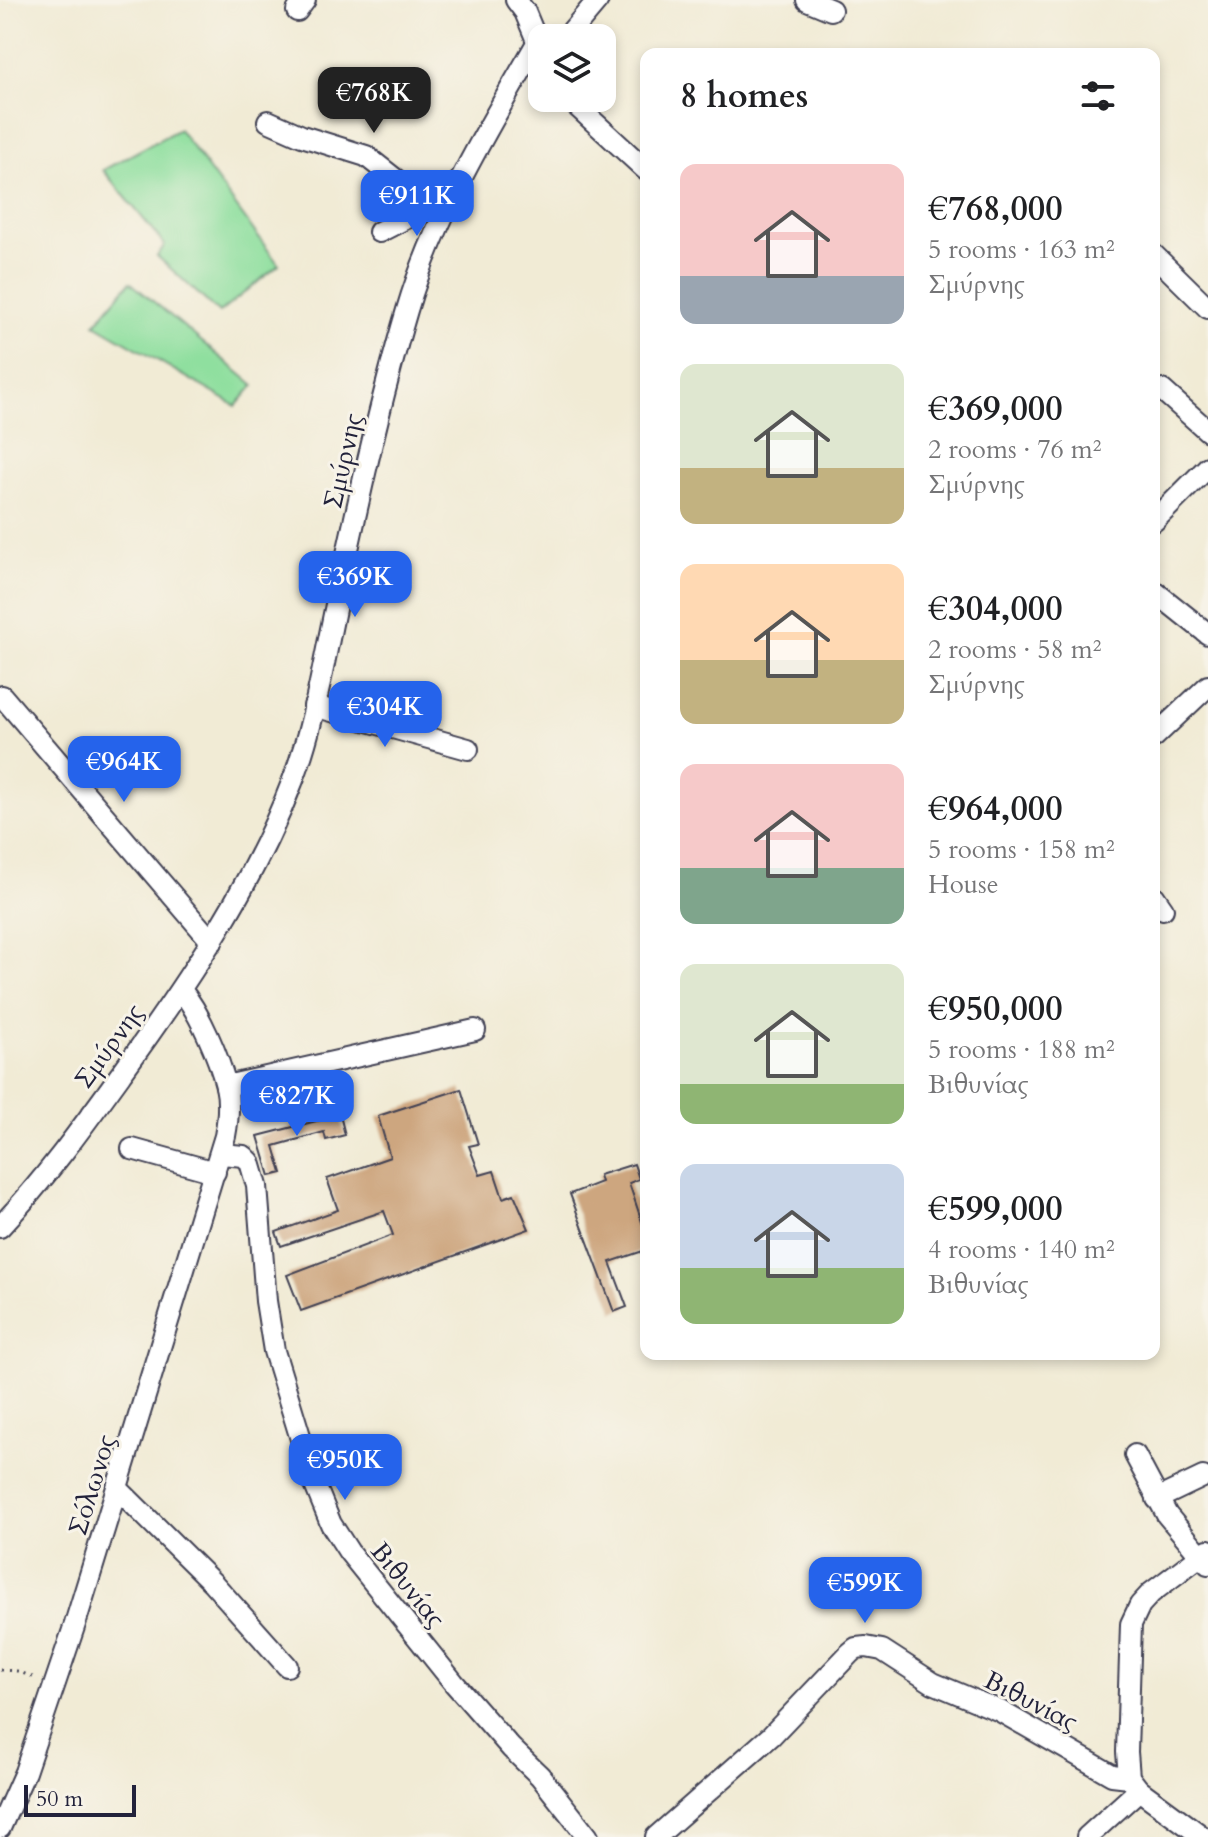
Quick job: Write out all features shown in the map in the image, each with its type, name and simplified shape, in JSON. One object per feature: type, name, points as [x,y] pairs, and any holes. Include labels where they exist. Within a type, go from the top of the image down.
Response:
[{"type":"street","points":[[578,24],[598,0]]},
{"type":"street","points":[[807,0],[831,10]]},
{"type":"street","points":[[523,4],[531,24]]},
{"type":"street","name":"Σμύρνης","points":[[0,1227],[72,1142],[181,990],[212,942],[283,805],[302,754],[400,338],[436,211],[528,67]]},
{"type":"street","points":[[580,112],[640,165]]},
{"type":"street","points":[[268,121],[302,136],[366,156],[436,211]]},
{"type":"street","points":[[379,232],[436,211]]},
{"type":"street","points":[[1160,261],[1208,308]]},
{"type":"street","points":[[1162,390],[1208,431]]},
{"type":"street","points":[[1160,515],[1208,467]]},
{"type":"street","points":[[1160,596],[1208,634]]},
{"type":"street","points":[[1160,731],[1208,686]]},
{"type":"street","points":[[2,696],[212,942]]},
{"type":"street","points":[[314,706],[468,749]]},
{"type":"street","points":[[181,990],[198,1018],[226,1086],[475,1030]]},
{"type":"street","name":"Σόλωνος","points":[[0,1828],[25,1772],[52,1694],[218,1163],[228,1122],[226,1086]]},
{"type":"street","name":"Βιθυνίας","points":[[132,1149],[218,1163],[244,1156],[253,1168],[274,1351],[315,1485],[331,1524],[361,1569],[454,1683],[540,1776],[588,1837]]},
{"type":"street","points":[[1135,1455],[1157,1499],[1205,1556],[1151,1593],[1140,1605],[1131,1624],[1127,1752],[1134,1784],[1203,1837],[1208,1830]]},
{"type":"street","points":[[1157,1499],[1203,1477]]},
{"type":"street","points":[[118,1489],[213,1583],[287,1666]]},
{"type":"street","name":"Βιθυνίας","points":[[656,1837],[761,1745],[850,1653],[861,1647],[882,1650],[933,1683],[1017,1720],[1112,1775],[1134,1784]]},
{"type":"street","points":[[1087,1837],[1134,1784]]},
{"type":"path","points":[[0,1670],[36,1677],[52,1694]]},
{"type":"green space","points":[[179,129],[279,265],[219,313],[157,256],[165,245],[103,170]]},
{"type":"green space","points":[[130,282],[254,385],[236,406],[95,324]]},
{"type":"building","points":[[461,1089],[478,1144],[469,1146],[480,1175],[494,1171],[503,1198],[514,1194],[529,1229],[301,1311],[287,1275],[393,1235],[384,1211],[281,1246],[276,1232],[338,1210],[327,1179],[390,1157],[378,1116]]},
{"type":"building","points":[[340,1115],[345,1135],[326,1140],[324,1132],[274,1146],[282,1173],[270,1176],[258,1136]]},
{"type":"building","points":[[634,1164],[639,1179],[629,1183],[640,1216],[640,1252],[610,1262],[627,1307],[614,1312],[570,1194],[601,1182],[599,1175]]}]
